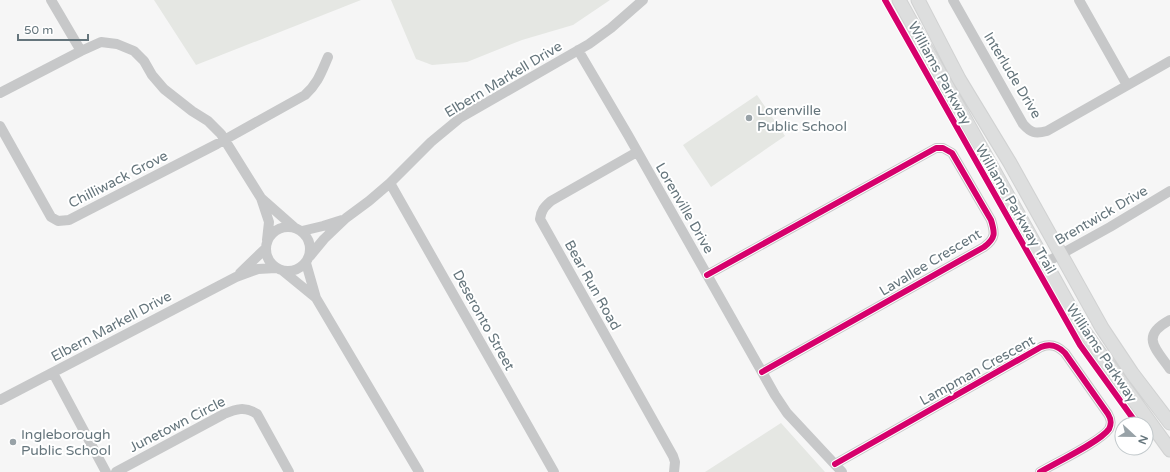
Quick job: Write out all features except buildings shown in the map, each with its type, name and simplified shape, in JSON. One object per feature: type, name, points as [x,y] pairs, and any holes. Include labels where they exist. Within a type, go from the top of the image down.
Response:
[{"type":"main road","name":"Williams Parkway","points":[[899,0],[1081,327],[1170,450]]},
{"type":"main road","name":"Williams Parkway","points":[[918,0],[960,79],[1010,163],[1102,328],[1132,373],[1170,423]]},
{"type":"street","points":[[51,0],[81,51]]},
{"type":"street","name":"Elbern Markell Drive","points":[[308,260],[324,239],[346,218],[390,183],[431,142],[460,118],[578,50],[611,28],[643,0]]},
{"type":"street","name":"Interlude Drive","points":[[953,0],[1023,124],[1032,132],[1037,133],[1047,131],[1170,61]]},
{"type":"street","points":[[1079,0],[1127,85]]},
{"type":"street","points":[[0,93],[81,51],[102,42],[118,44],[134,51],[144,61],[152,75],[164,89],[192,111],[208,121],[221,134],[261,198],[269,222],[266,244],[268,259],[279,270],[316,298]]},
{"type":"street","name":"Lorenville Drive","points":[[578,50],[762,372],[787,413],[839,468]]},
{"type":"street","name":"Chilliwack Grove","points":[[0,126],[51,217],[58,221],[69,220],[225,140],[305,96],[314,87],[328,57]]},
{"type":"street","name":"Lavallee Crescent","points":[[707,275],[933,148],[943,148],[952,154],[979,200],[994,230],[994,236],[990,242],[762,372]]},
{"type":"street","name":"Bear Run Road","points":[[637,152],[551,201],[544,207],[540,219],[673,456],[676,462],[674,472]]},
{"type":"street","name":"Deseronto Street","points":[[390,183],[554,472]]},
{"type":"street","name":"Brentwick Drive","points":[[1045,262],[1110,227],[1170,191]]},
{"type":"street","points":[[261,198],[298,229],[309,241],[311,248],[308,260],[316,298],[419,472]]},
{"type":"street","name":"Elbern Markell Drive","points":[[298,229],[323,226],[346,218]]},
{"type":"street","points":[[266,244],[273,232],[280,228],[287,226],[298,229]]},
{"type":"street","name":"Elbern Markell Drive","points":[[236,277],[266,244]]},
{"type":"street","points":[[279,270],[291,272],[300,268],[308,260]]},
{"type":"street","name":"Elbern Markell Drive","points":[[0,400],[236,277],[258,268],[279,270]]},
{"type":"street","points":[[1170,320],[1154,331],[1153,343],[1155,349],[1170,369]]},
{"type":"street","name":"Lampman Crescent","points":[[839,468],[1042,347],[1051,345],[1060,348],[1065,353],[1108,414],[1111,422],[1109,428],[1100,438],[1040,472]]},
{"type":"street","points":[[53,373],[106,472]]},
{"type":"street","name":"Junetown Circle","points":[[116,472],[224,414],[236,409],[244,408],[252,410],[257,414],[289,472]]},
{"type":"shaded area","points":[[154,0],[361,0],[196,65]]},
{"type":"shaded area","points":[[391,0],[610,0],[573,25],[522,40],[467,62],[432,65],[416,59]]},
{"type":"shaded area","points":[[757,95],[785,136],[711,187],[683,145]]},
{"type":"shaded area","points":[[781,423],[825,472],[705,472]]},
{"type":"cycle path","name":"Williams Parkway Trail","points":[[885,0],[1080,345],[1131,416]]},
{"type":"cycle path","points":[[707,275],[936,148],[943,148],[952,153],[991,220],[994,235],[991,241],[984,247],[762,372]]},
{"type":"cycle path","points":[[835,464],[1041,347],[1051,345],[1057,347],[1065,353],[1108,414],[1111,423],[1109,429],[1097,440],[1040,472]]},
{"type":"place","name":"Lorenville Public School","points":[[749,118]]},
{"type":"place","name":"Ingleborough Public School","points":[[13,442]]}]
